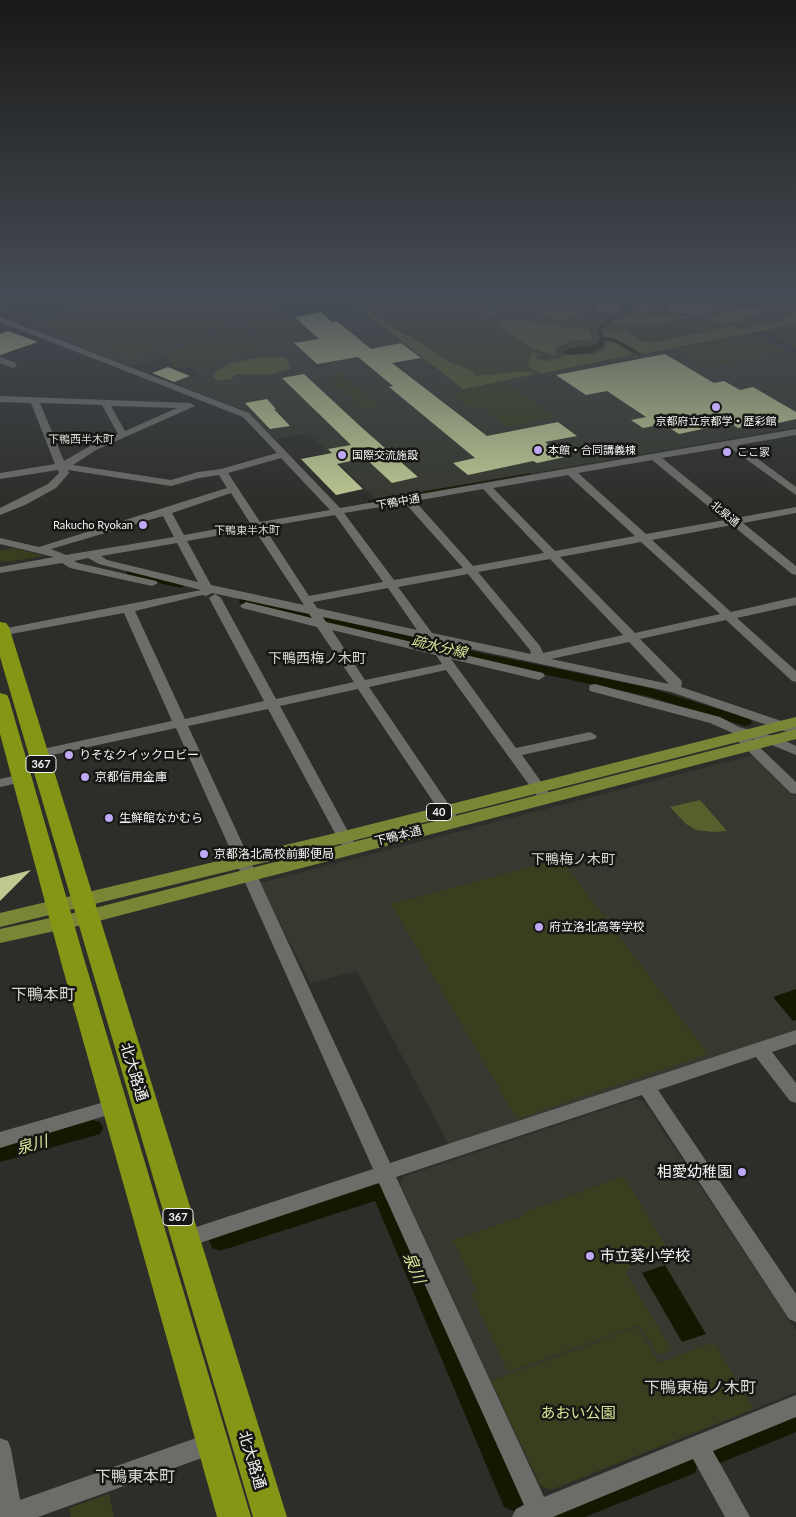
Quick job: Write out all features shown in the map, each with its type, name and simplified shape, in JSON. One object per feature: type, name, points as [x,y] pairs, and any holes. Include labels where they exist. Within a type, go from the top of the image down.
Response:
[{"type":"highway","name":"北大路通","points":[[1,630],[38,754],[115,1106],[234,1517]]},
{"type":"highway","name":"北大路通","points":[[0,699],[22,778],[72,912],[185,1240],[270,1517]]},
{"type":"main road","name":"下鴨本通","points":[[0,936],[72,912],[450,817],[601,777],[744,736],[788,731]]},
{"type":"main road","name":"下鴨本通","points":[[0,920],[72,912]]},
{"type":"street","points":[[120,365],[246,415],[338,512],[541,792]]},
{"type":"street","points":[[0,399],[190,406]]},
{"type":"street","points":[[63,466],[93,448],[208,399]]},
{"type":"street","points":[[0,512],[52,486],[64,473],[63,466],[34,400]]},
{"type":"street","points":[[105,403],[123,435]]},
{"type":"street","name":"下鴨中通","points":[[0,570],[91,556],[796,432]]},
{"type":"street","points":[[730,443],[796,492]]},
{"type":"street","points":[[0,476],[63,466],[171,483],[222,472],[284,454]]},
{"type":"street","name":"北泉通","points":[[654,457],[796,572]]},
{"type":"street","points":[[222,472],[450,817]]},
{"type":"street","points":[[570,472],[796,678]]},
{"type":"street","points":[[486,486],[676,683],[674,689]]},
{"type":"street","points":[[41,550],[234,489]]},
{"type":"street","points":[[408,500],[470,569],[536,649],[538,658]]},
{"type":"street","points":[[309,605],[390,584],[796,510]]},
{"type":"street","points":[[166,512],[206,594],[271,704],[347,843]]},
{"type":"street","points":[[0,541],[57,554],[74,566],[206,594],[439,653],[539,676]]},
{"type":"street","points":[[91,556],[103,562],[206,594],[309,605],[427,636],[538,658],[674,689],[742,711],[788,731],[796,751]]},
{"type":"street","points":[[1,630],[206,594]]},
{"type":"street","points":[[538,658],[796,601]]},
{"type":"street","points":[[128,609],[384,1173],[534,1515],[796,1406]]},
{"type":"street","points":[[38,754],[448,666]]},
{"type":"street","points":[[595,688],[715,720],[744,736],[796,790]]},
{"type":"street","points":[[512,753],[590,736]]},
{"type":"street","points":[[0,783],[22,778]]},
{"type":"street","points":[[185,1240],[796,1037]]},
{"type":"street","points":[[760,1049],[796,1096]]},
{"type":"street","points":[[646,1087],[796,1312]]},
{"type":"street","points":[[0,1140],[115,1106]]},
{"type":"street","points":[[0,1448],[9,1516],[213,1444]]},
{"type":"street","points":[[698,1446],[738,1517]]},
{"type":"shaded area","points":[[205,365],[432,365],[463,389],[589,365],[796,365],[796,427],[377,500],[308,433],[276,439],[247,411],[175,383],[199,374],[192,371],[194,368]]},
{"type":"shaded area","points":[[530,473],[369,503],[368,501]]},
{"type":"shaded area","name":"府立洛北高等学校","points":[[754,755],[796,797],[796,1030],[450,1147],[357,971],[310,983],[260,883]]},
{"type":"shaded area","points":[[796,989],[796,1020],[793,1021],[773,997]]},
{"type":"shaded area","name":"市立葵小学校","points":[[635,1099],[644,1102],[796,1330],[796,1392],[754,1409],[714,1343],[659,1363],[638,1327],[491,1381],[400,1184],[405,1176]]},
{"type":"shaded area","points":[[665,1265],[706,1334],[682,1342],[642,1273]]},
{"type":"green space","points":[[172,365],[205,365],[180,369],[170,366]]},
{"type":"green space","points":[[227,365],[290,365],[289,369],[271,374],[236,374],[231,379],[218,381],[213,376]]},
{"type":"green space","points":[[432,365],[589,365],[463,389]]},
{"type":"green space","points":[[432,365],[457,365],[471,370],[477,376],[529,371],[536,374],[463,389]]},
{"type":"green space","points":[[529,365],[583,365],[541,374],[528,367]]},
{"type":"green space","points":[[702,365],[722,365],[707,368]]},
{"type":"green space","points":[[341,373],[379,406],[364,409],[326,376]]},
{"type":"green space","points":[[506,382],[554,417],[507,427],[483,408],[474,410],[450,393]]},
{"type":"green space","points":[[13,548],[45,556],[5,562],[0,561],[0,551]]},
{"type":"green space","points":[[700,800],[727,831],[696,830],[686,824],[670,807]]},
{"type":"green space","points":[[561,859],[708,1054],[517,1119],[391,904]]},
{"type":"green space","points":[[624,1176],[669,1251],[630,1265],[626,1273],[672,1350],[658,1355],[639,1325],[508,1372],[471,1293],[477,1291],[453,1240],[526,1215],[525,1212]]},
{"type":"green space","name":"あおい公園","points":[[638,1327],[659,1363],[714,1342],[754,1409],[551,1490],[540,1485],[491,1381]]},
{"type":"green space","points":[[109,1494],[114,1517],[71,1517],[69,1508]]},
{"type":"building","points":[[367,365],[394,365],[487,436],[558,422],[577,436],[545,442],[565,457],[537,463],[533,461],[468,475],[453,463],[475,458],[389,387],[393,386]]},
{"type":"building","points":[[609,365],[683,365],[714,383],[724,381],[740,390],[753,387],[796,412],[796,419],[765,426],[761,423],[738,428],[730,423],[679,434],[664,424],[643,428],[631,420],[646,417],[607,391],[586,395],[556,375]]},
{"type":"building","points":[[168,367],[190,376],[174,382],[152,373]]},
{"type":"building","points":[[304,374],[418,477],[392,483],[365,458],[337,464],[363,489],[336,495],[301,459],[332,453],[328,449],[351,445],[282,378]]},
{"type":"building","points":[[267,399],[290,426],[270,429],[245,403]]},
{"type":"building","points":[[31,870],[0,901],[0,878]]},
{"type":"waterway","name":"疏水分線","points":[[132,573],[181,584]]},
{"type":"waterway","name":"疏水分線","points":[[245,600],[457,652],[650,692],[745,722]]},
{"type":"waterway","name":"泉川","points":[[0,1154],[93,1128]]},
{"type":"waterway","name":"泉川","points":[[220,1241],[374,1191],[383,1195],[513,1498]]},
{"type":"waterway","name":"泉川","points":[[718,1452],[796,1420]]},
{"type":"waterway","name":"泉川","points":[[561,1514],[686,1464]]},
{"type":"place","name":"京都府立京都学・歴彩館","points":[[716,407]]},
{"type":"place","name":"本館・合同講義棟","points":[[538,450]]},
{"type":"place","name":"ここ家","points":[[727,452]]},
{"type":"place","name":"国際交流施設","points":[[342,455]]},
{"type":"place","name":"Rakucho Ryokan","points":[[143,525]]},
{"type":"place","name":"りそなクイックロビー","points":[[69,755]]},
{"type":"place","name":"京都信用金庫","points":[[85,777]]},
{"type":"place","name":"生鮮館なかむら","points":[[109,818]]},
{"type":"place","name":"京都洛北高校前郵便局","points":[[204,854]]},
{"type":"place","name":"府立洛北高等学校","points":[[539,927]]},
{"type":"place","name":"相愛幼稚園","points":[[742,1172]]},
{"type":"place","name":"市立葵小学校","points":[[590,1256]]},
{"type":"district","name":"下鴨西半木町","points":[[81,439]]},
{"type":"district","name":"下鴨東半木町","points":[[247,530]]},
{"type":"district","name":"下鴨西梅ノ木町","points":[[317,658]]},
{"type":"district","name":"下鴨梅ノ木町","points":[[573,859]]},
{"type":"district","name":"下鴨本町","points":[[43,995]]},
{"type":"district","name":"下鴨東梅ノ木町","points":[[700,1388]]},
{"type":"district","name":"下鴨東本町","points":[[135,1477]]}]
